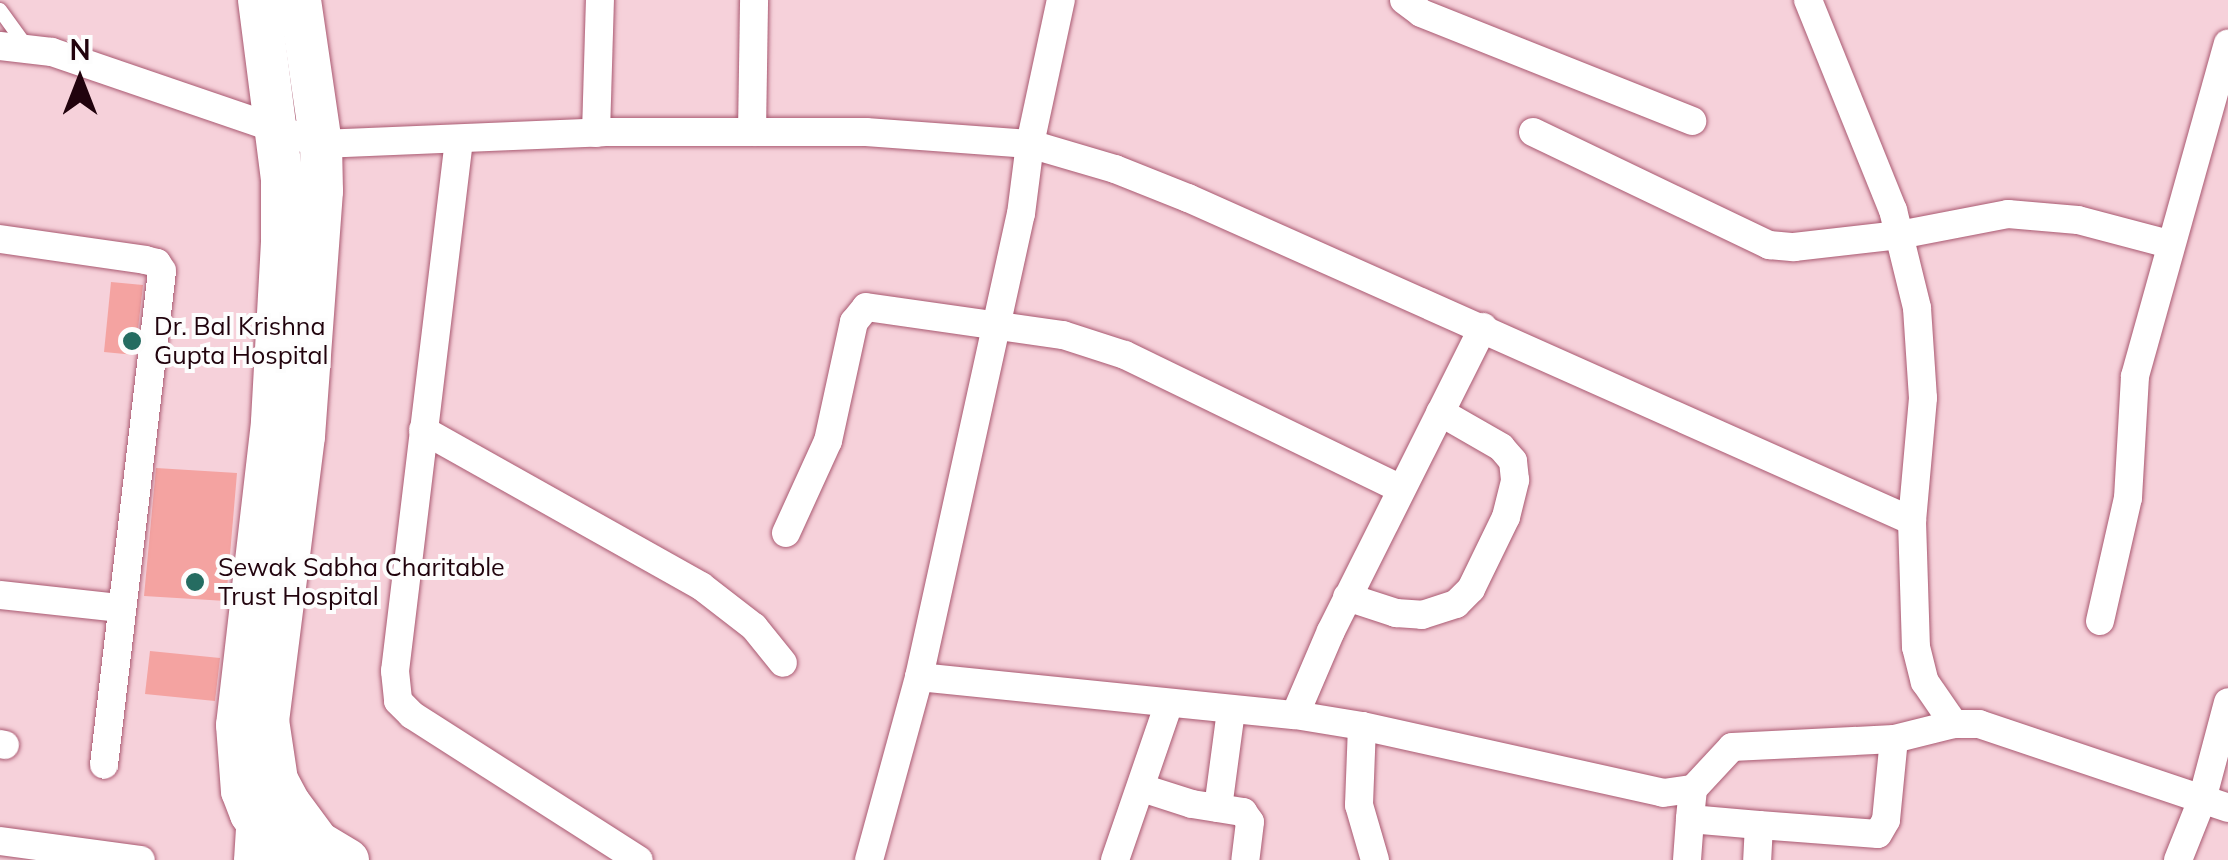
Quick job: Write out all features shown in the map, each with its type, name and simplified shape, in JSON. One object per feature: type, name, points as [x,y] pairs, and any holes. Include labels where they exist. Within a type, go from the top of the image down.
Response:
[{"type":"main road","points":[[259,0],[282,180],[282,242],[272,424],[237,726],[242,790],[251,814],[268,839],[294,860]]},
{"type":"main road","points":[[300,0],[320,144],[322,191],[304,436],[268,720],[277,780],[290,804],[318,842],[348,860]]},
{"type":"street","points":[[596,133],[600,0]]},
{"type":"street","points":[[752,132],[754,0]]},
{"type":"street","points":[[869,860],[918,678],[1021,214],[1030,144],[1061,0]]},
{"type":"street","points":[[1404,0],[1421,12],[1692,122]]},
{"type":"street","points":[[1808,0],[1899,235],[1916,308],[1924,398],[1912,520],[1920,670],[1954,724]]},
{"type":"street","points":[[2100,621],[2128,498],[2135,376],[2228,44]]},
{"type":"street","points":[[13,46],[320,144],[596,133],[752,132],[948,136],[1030,144],[1188,198],[1912,520]]},
{"type":"street","points":[[1533,132],[1769,246],[1794,248],[1899,235],[2008,214],[2038,214],[2169,244]]},
{"type":"street","points":[[459,140],[394,671],[398,701],[412,715],[638,860]]},
{"type":"street","points":[[0,239],[145,260],[157,263],[162,271],[104,765]]},
{"type":"street","points":[[786,534],[835,420],[858,314],[866,307],[1064,335],[1126,355],[1402,489]]},
{"type":"street","points":[[1295,715],[1347,598],[1482,327]]},
{"type":"street","points":[[1347,598],[1396,614],[1422,614],[1456,604],[1471,589],[1506,518],[1515,480],[1513,461],[1501,447],[1440,412]]},
{"type":"street","points":[[423,430],[702,586],[754,627],[782,664]]},
{"type":"street","points":[[0,594],[120,608]]},
{"type":"street","points":[[918,678],[1168,706],[1295,715],[1362,726],[1663,793],[1692,790]]},
{"type":"street","points":[[2178,860],[2215,804],[2228,702]]},
{"type":"street","points":[[1115,860],[1168,706]]},
{"type":"street","points":[[1218,808],[1231,710]]},
{"type":"street","points":[[1687,860],[1692,790],[1732,747],[1894,739],[1954,724],[2003,729],[2215,804]]},
{"type":"street","points":[[1362,726],[1359,805],[1369,856]]},
{"type":"street","points":[[1690,819],[1878,834],[1886,820],[1894,739]]},
{"type":"street","points":[[1142,788],[1248,816],[1245,860]]},
{"type":"street","points":[[248,860],[251,814]]},
{"type":"street","points":[[1758,860],[1759,825]]},
{"type":"street","points":[[0,840],[141,860]]},
{"type":"lane","points":[[0,10],[13,46]]},
{"type":"building","points":[[111,282],[143,285],[135,355],[104,352]]},
{"type":"building","points":[[156,468],[237,473],[226,601],[144,596]]},
{"type":"building","points":[[150,651],[220,658],[215,701],[145,694]]},
{"type":"place","name":"Dr. Bal Krishna Gupta Hospital","points":[[132,341]]},
{"type":"place","name":"Sewak Sabha Charitable Trust Hospital","points":[[195,582]]}]
